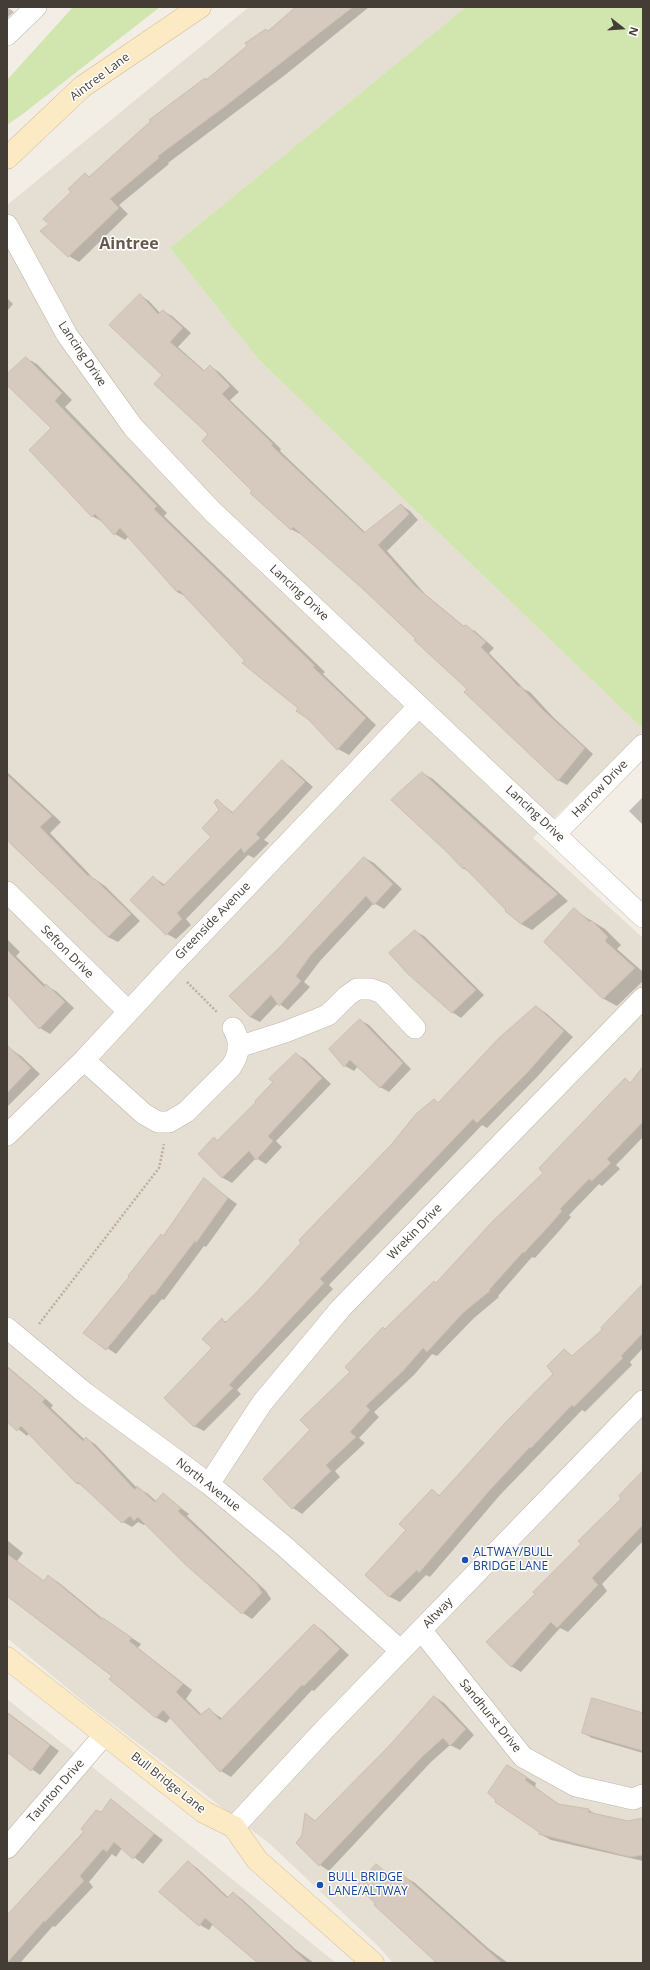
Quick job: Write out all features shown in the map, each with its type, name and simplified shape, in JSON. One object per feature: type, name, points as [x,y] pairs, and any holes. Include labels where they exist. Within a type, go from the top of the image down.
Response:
[{"type":"street","points":[[7,35],[36,7]]},
{"type":"street","name":"Aintree Lane","points":[[7,158],[82,87],[200,7]]},
{"type":"street","name":"Lancing Drive","points":[[7,225],[67,335],[133,427],[212,512],[556,833],[643,917]]},
{"type":"street","name":"Greenside Avenue","points":[[7,1135],[84,1060],[128,1011],[419,706]]},
{"type":"street","name":"Harrow Drive","points":[[556,833],[643,745]]},
{"type":"street","name":"Sefton Drive","points":[[7,892],[128,1011]]},
{"type":"street","points":[[84,1060],[144,1114],[158,1122],[168,1122],[186,1112],[231,1067],[237,1058],[236,1038],[285,1032],[328,1014],[347,996],[357,990],[371,989],[382,993],[415,1028]]},
{"type":"street","name":"Wrekin Drive","points":[[209,1484],[262,1403],[341,1308],[643,998]]},
{"type":"street","name":"North Avenue","points":[[7,1328],[85,1394],[209,1484],[283,1545],[401,1650]]},
{"type":"street","name":"Altway","points":[[234,1827],[401,1650],[643,1401]]},
{"type":"street","name":"Sandhurst Drive","points":[[421,1630],[524,1757],[576,1786],[633,1799],[643,1795]]},
{"type":"street","name":"Bull Bridge Lane","points":[[7,1658],[204,1812],[234,1827],[256,1860],[373,1963]]},
{"type":"street","name":"Taunton Drive","points":[[7,1848],[105,1734]]},
{"type":"path","points":[[171,966],[236,1038]]},
{"type":"path","points":[[25,1343],[159,1168],[168,1122]]},
{"type":"shaded area","points":[[249,7],[466,7],[170,248],[259,360],[643,729],[643,731],[533,838],[643,938],[643,1963],[393,1963],[379,1947],[270,1844],[84,1702],[7,1638],[7,205]]},
{"type":"shaded area","points":[[7,1699],[180,1837],[336,1963],[7,1963]]},
{"type":"green space","points":[[73,7],[160,7],[7,125],[7,80]]},
{"type":"green space","points":[[466,7],[643,7],[643,729],[259,360],[170,248]]},
{"type":"building","points":[[296,7],[353,7],[227,105],[158,156],[159,158],[110,199],[119,208],[68,257],[40,231],[49,224],[43,219],[71,192],[68,189],[85,173],[89,177],[151,121],[149,120],[205,78],[206,80],[247,46],[245,43],[266,29],[268,31]]},
{"type":"building","points":[[140,294],[158,314],[163,310],[183,328],[170,342],[204,371],[210,365],[230,386],[222,394],[273,444],[271,445],[364,533],[401,504],[409,514],[378,545],[416,587],[463,626],[466,625],[486,642],[481,647],[519,687],[520,686],[544,711],[585,748],[558,781],[464,692],[467,689],[414,640],[416,639],[363,589],[293,527],[291,530],[250,493],[252,491],[202,441],[208,434],[154,384],[162,375],[109,325]]},
{"type":"building","points":[[26,357],[62,393],[55,401],[157,506],[154,509],[315,666],[313,667],[366,718],[337,750],[308,719],[296,711],[298,708],[242,663],[245,661],[179,590],[177,592],[120,528],[114,535],[95,514],[92,517],[29,450],[51,428],[7,385],[7,374]]},
{"type":"building","points":[[282,760],[305,782],[256,834],[260,838],[244,853],[241,848],[177,913],[182,919],[166,935],[130,900],[153,876],[163,886],[211,837],[202,828],[219,810],[214,802],[217,799],[232,813]]},
{"type":"building","points":[[422,772],[528,869],[558,894],[521,924],[505,911],[506,910],[464,867],[463,869],[391,800]]},
{"type":"building","points":[[7,775],[52,816],[40,827],[88,876],[89,875],[94,880],[95,879],[131,914],[108,937],[7,840]]},
{"type":"building","points":[[364,857],[393,884],[374,905],[366,896],[310,956],[296,976],[301,981],[279,1006],[271,995],[250,1017],[229,996],[280,947]]},
{"type":"building","points":[[574,908],[590,922],[591,920],[608,937],[605,941],[635,968],[603,999],[544,942]]},
{"type":"building","points":[[415,930],[476,990],[452,1013],[407,973],[389,953]]},
{"type":"building","points":[[7,950],[44,987],[46,984],[65,1002],[39,1029],[7,994]]},
{"type":"building","points":[[536,1006],[564,1031],[528,1072],[477,1123],[473,1119],[320,1279],[324,1283],[229,1385],[233,1388],[194,1427],[164,1398],[212,1348],[202,1339],[222,1318],[225,1323],[255,1294],[301,1243],[299,1240],[391,1145],[416,1114],[434,1099],[438,1103],[499,1038]]},
{"type":"building","points":[[360,1019],[403,1063],[380,1088],[350,1060],[344,1067],[329,1049]]},
{"type":"building","points":[[7,1045],[31,1068],[7,1093]]},
{"type":"building","points":[[296,1053],[322,1078],[268,1136],[273,1141],[256,1160],[249,1151],[222,1178],[198,1154],[214,1137],[217,1141],[256,1102],[255,1101],[273,1082],[269,1079]]},
{"type":"building","points":[[643,1067],[643,1122],[607,1159],[611,1163],[592,1181],[589,1179],[560,1209],[562,1211],[524,1253],[523,1252],[489,1290],[490,1291],[464,1312],[427,1352],[423,1348],[404,1370],[366,1406],[370,1410],[350,1432],[356,1437],[326,1465],[331,1471],[292,1509],[263,1479],[310,1430],[300,1420],[350,1372],[345,1367],[383,1327],[385,1329],[434,1281],[436,1283],[493,1221],[543,1173],[539,1168],[625,1078],[630,1083]]},
{"type":"building","points":[[204,1178],[228,1198],[196,1243],[195,1241],[154,1295],[152,1294],[106,1350],[83,1333],[129,1277],[128,1276],[161,1234],[163,1236]]},
{"type":"building","points":[[643,1284],[643,1333],[621,1356],[623,1358],[574,1407],[572,1405],[531,1448],[530,1447],[490,1490],[419,1573],[417,1570],[389,1597],[365,1575],[406,1530],[399,1524],[432,1489],[439,1496],[505,1423],[553,1374],[547,1366],[564,1349],[572,1356],[603,1329],[601,1328]]},
{"type":"building","points":[[7,1367],[45,1399],[42,1402],[83,1441],[86,1437],[135,1490],[137,1486],[155,1502],[163,1493],[181,1508],[178,1511],[257,1584],[262,1593],[242,1614],[186,1565],[138,1517],[134,1521],[130,1516],[122,1523],[78,1482],[77,1484],[21,1426],[17,1431],[7,1422]]},
{"type":"building","points":[[643,1471],[643,1525],[592,1578],[598,1585],[557,1628],[551,1622],[511,1667],[486,1642],[535,1594],[533,1592],[581,1544],[578,1541],[621,1499],[619,1496]]},
{"type":"building","points":[[7,1554],[44,1581],[48,1575],[101,1619],[103,1618],[132,1638],[129,1641],[183,1684],[176,1692],[200,1715],[209,1708],[220,1720],[314,1624],[340,1649],[304,1686],[302,1685],[220,1772],[163,1710],[156,1718],[109,1679],[112,1676],[7,1596]]},
{"type":"building","points":[[434,1696],[466,1729],[450,1746],[443,1738],[422,1757],[319,1866],[296,1843],[302,1835],[305,1813],[315,1821],[389,1746]]},
{"type":"building","points":[[592,1698],[643,1713],[643,1751],[582,1733]]},
{"type":"building","points":[[7,1713],[50,1745],[31,1771],[7,1752]]},
{"type":"building","points":[[507,1765],[527,1777],[525,1780],[558,1804],[589,1809],[588,1812],[628,1821],[643,1818],[643,1855],[630,1857],[539,1834],[539,1832],[495,1802],[496,1800],[488,1793]]},
{"type":"building","points":[[111,1799],[154,1834],[133,1859],[114,1842],[107,1852],[103,1849],[80,1876],[84,1881],[45,1922],[44,1921],[7,1963],[7,1915],[84,1832],[81,1829],[96,1810],[101,1812]]},
{"type":"building","points":[[188,1861],[227,1898],[233,1892],[308,1963],[258,1963],[205,1918],[199,1926],[159,1892]]},
{"type":"building","points":[[376,1864],[395,1880],[396,1879],[398,1881],[403,1875],[502,1963],[437,1963],[374,1905],[375,1903],[357,1886]]},
{"type":"place","name":"ALTWAY/BULL BRIDGE LANE","points":[[465,1560]]},
{"type":"place","name":"BULL BRIDGE LANE/ALTWAY","points":[[320,1885]]},
{"type":"district","name":"Aintree","points":[[129,244]]}]
